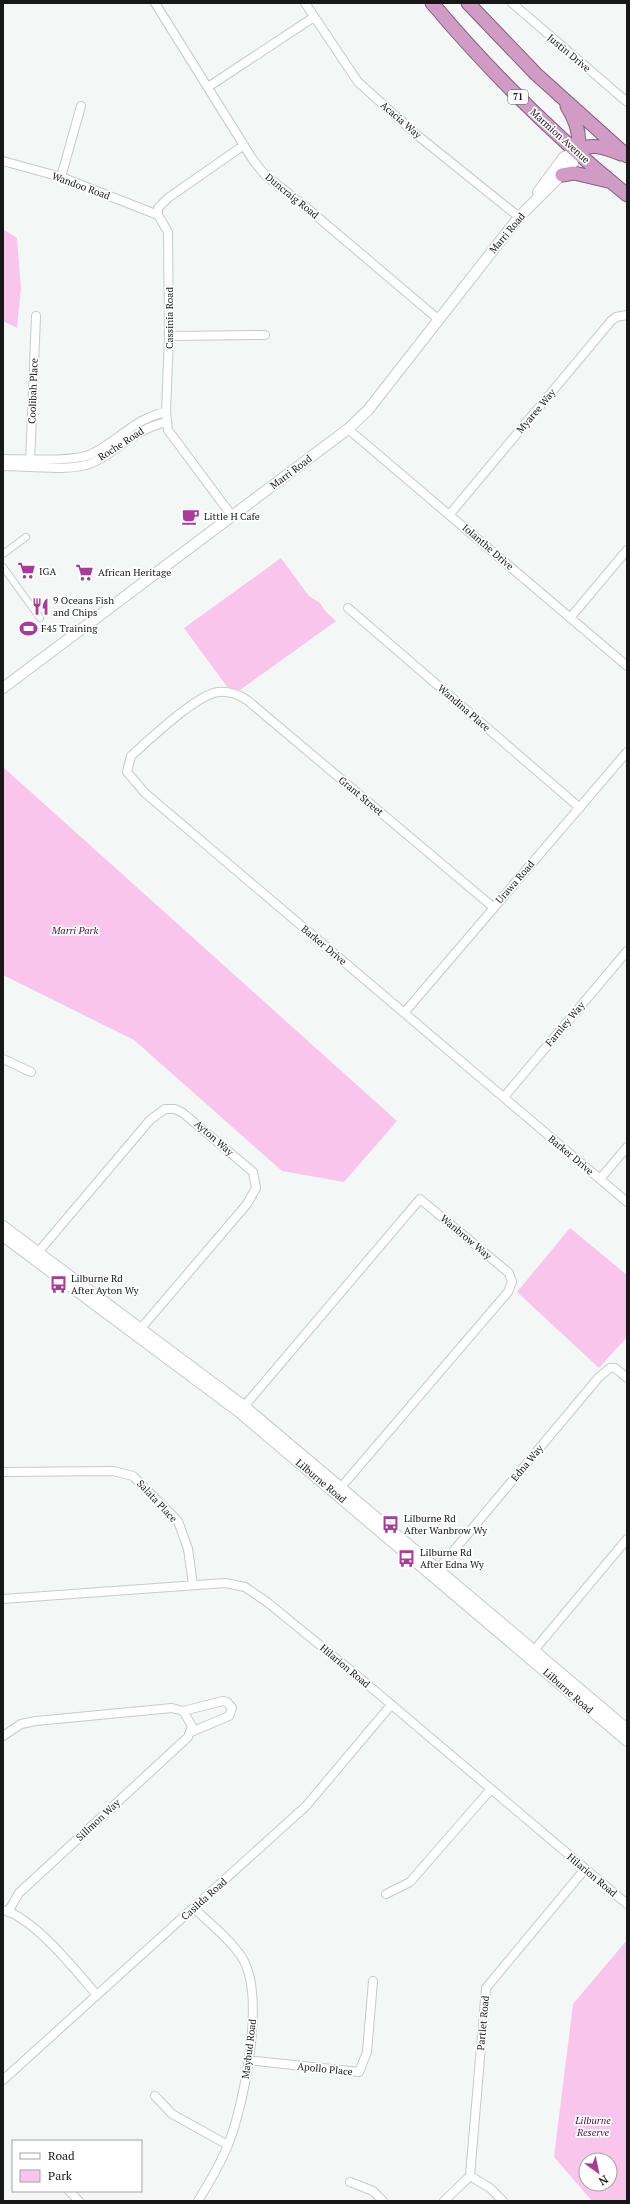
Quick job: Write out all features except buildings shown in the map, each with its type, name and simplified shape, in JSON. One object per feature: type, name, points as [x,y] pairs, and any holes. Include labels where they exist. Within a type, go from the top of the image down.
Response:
[{"type":"highway","name":"Marmion Avenue","points":[[432,3],[498,78],[627,195]]},
{"type":"highway","points":[[468,3],[536,74],[627,156]]},
{"type":"highway","points":[[562,97],[576,126],[580,142],[577,151]]},
{"type":"highway","points":[[577,151],[587,146],[593,146],[606,148],[627,156]]},
{"type":"highway","points":[[562,175],[574,173],[611,182]]},
{"type":"street","name":"Duncraig Road","points":[[155,3],[253,160],[265,175],[313,213],[438,319]]},
{"type":"street","name":"Acacia Way","points":[[305,3],[358,82],[417,135],[519,217]]},
{"type":"street","name":"Justin Drive","points":[[512,3],[627,102]]},
{"type":"street","points":[[208,87],[314,17]]},
{"type":"street","points":[[61,177],[81,106]]},
{"type":"street","points":[[158,215],[158,208],[168,198],[244,145]]},
{"type":"street","name":"Marri Road","points":[[3,688],[348,429],[368,410],[519,217],[573,163],[577,151]]},
{"type":"street","name":"Marri Road","points":[[530,206],[564,156],[577,151]]},
{"type":"street","name":"Wandoo Road","points":[[3,161],[61,177],[158,215]]},
{"type":"street","name":"Cassinia Road","points":[[158,215],[168,232],[169,336],[166,412],[168,430],[232,516]]},
{"type":"street","name":"Myaree Way","points":[[450,514],[611,321],[627,315]]},
{"type":"street","name":"Coolibah Place","points":[[30,462],[36,316]]},
{"type":"street","points":[[169,336],[265,335]]},
{"type":"street","name":"Roche Road","points":[[3,466],[80,458],[97,451],[133,425],[155,414],[166,412]]},
{"type":"street","name":"Roche Road","points":[[3,459],[75,467],[91,463],[144,429],[167,422]]},
{"type":"street","name":"Iolanthe Drive","points":[[348,429],[450,514],[627,666]]},
{"type":"street","points":[[3,554],[26,537]]},
{"type":"street","points":[[570,618],[627,550]]},
{"type":"street","points":[[3,567],[40,618]]},
{"type":"street","name":"Wandina Place","points":[[348,608],[580,808]]},
{"type":"street","name":"Barker Drive","points":[[227,692],[217,692],[199,700],[137,751],[128,761],[127,772],[129,776],[145,793],[627,1202]]},
{"type":"street","name":"Grant Street","points":[[227,692],[234,693],[247,700],[493,907]]},
{"type":"street","name":"Urawa Road","points":[[404,1013],[627,752]]},
{"type":"street","name":"Farnley Way","points":[[504,1097],[627,951]]},
{"type":"street","points":[[3,1058],[31,1072]]},
{"type":"street","name":"Ayton Way","points":[[36,1256],[150,1120],[166,1109],[175,1109],[191,1118],[254,1172],[256,1188],[247,1204],[138,1332]]},
{"type":"street","points":[[600,1179],[627,1147]]},
{"type":"street","name":"Wanbrow Way","points":[[241,1409],[420,1198],[509,1273],[512,1282],[508,1292],[338,1490]]},
{"type":"street","name":"Lilburne Road","points":[[3,1226],[36,1256]]},
{"type":"street","name":"Lilburne Road","points":[[3,1236],[36,1256],[241,1409],[531,1653],[627,1729]]},
{"type":"street","name":"Edna Way","points":[[435,1572],[599,1378],[610,1368],[615,1368],[627,1378]]},
{"type":"street","name":"Salata Place","points":[[3,1472],[113,1471],[134,1476],[178,1521],[188,1549],[192,1584]]},
{"type":"street","points":[[531,1653],[627,1539]]},
{"type":"street","name":"Hilarion Road","points":[[3,1599],[192,1584],[225,1583],[245,1587],[267,1602],[627,1904]]},
{"type":"street","name":"Lilburne Road","points":[[531,1653],[564,1688],[627,1741]]},
{"type":"street","name":"Sillmon Way","points":[[3,1736],[21,1724],[36,1721],[172,1708],[183,1710],[223,1701],[227,1702],[232,1708],[229,1716],[191,1732],[183,1742],[19,1892],[5,1911]]},
{"type":"street","name":"Casilda Road","points":[[4,2077],[306,1806],[391,1705]]},
{"type":"street","points":[[183,1710],[191,1720],[191,1732]]},
{"type":"street","points":[[386,1894],[410,1882],[491,1789]]},
{"type":"street","name":"Partlet Road","points":[[470,2176],[486,1988],[585,1869]]},
{"type":"street","name":"Maybud Road","points":[[194,1908],[241,1956],[248,1972],[254,2009],[242,2105],[228,2145],[212,2178],[198,2201]]},
{"type":"street","points":[[5,1911],[51,1943],[96,1994]]},
{"type":"street","name":"Apollo Place","points":[[248,2060],[359,2072],[366,2052],[373,1981]]},
{"type":"street","points":[[154,2096],[172,2114],[228,2145]]},
{"type":"street","points":[[444,2201],[470,2176],[490,2188],[503,2201]]},
{"type":"street","points":[[350,2182],[373,2191],[383,2201]]},
{"type":"street","points":[[70,2192],[79,2201]]},
{"type":"green space","points":[[3,229],[17,238],[21,288],[17,328],[3,321]]},
{"type":"green space","points":[[281,558],[309,596],[320,603],[325,611],[336,621],[240,690],[228,688],[184,628]]},
{"type":"green space","name":"Marri Park","points":[[3,767],[397,1121],[344,1182],[282,1171],[134,1040],[3,975]]},
{"type":"green space","points":[[570,1228],[627,1275],[627,1337],[599,1368],[517,1292]]},
{"type":"green space","name":"Lilburne Reserve","points":[[627,1940],[627,2201],[592,2201],[584,2192],[618,2192],[618,2152],[578,2152],[578,2185],[554,2157],[573,2004]]},
{"type":"place","name":"Little H Cafe","points":[[191,516]]},
{"type":"place","name":"IGA","points":[[26,571]]},
{"type":"place","name":"African Heritage","points":[[85,572]]},
{"type":"place","name":"9 Oceans Fish and Chips","points":[[40,606]]},
{"type":"place","name":"F45 Training","points":[[28,628]]},
{"type":"place","name":"Lilburne Rd After Ayton Wy","points":[[58,1284]]},
{"type":"place","name":"Lilburne Rd After Wanbrow Wy","points":[[391,1524]]},
{"type":"place","name":"Lilburne Rd After Edna Wy","points":[[407,1558]]}]
